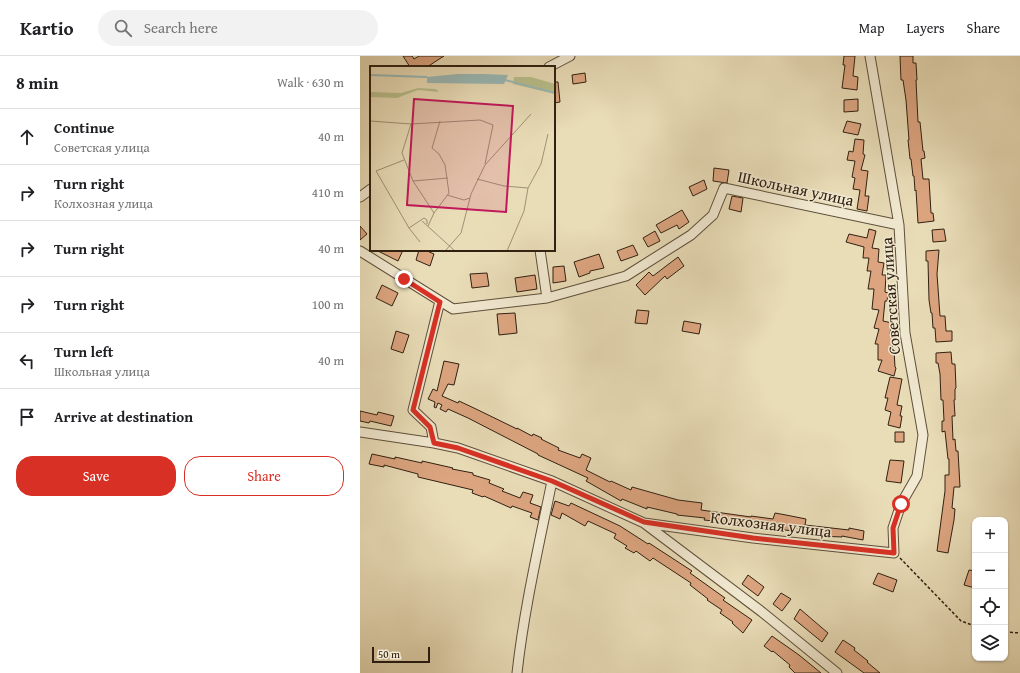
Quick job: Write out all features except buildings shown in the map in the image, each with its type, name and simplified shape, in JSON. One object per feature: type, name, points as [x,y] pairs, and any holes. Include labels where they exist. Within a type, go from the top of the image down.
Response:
[{"type":"street","points":[[551,66],[570,56]]},
{"type":"street","name":"Советская улица","points":[[870,56],[900,225],[905,333],[922,435],[917,476],[901,504],[893,528],[894,553]]},
{"type":"street","name":"Школьная улица","points":[[360,251],[453,309],[547,298],[626,276],[691,236],[713,215],[724,188],[900,225]]},
{"type":"street","points":[[360,197],[370,190]]},
{"type":"street","points":[[540,251],[547,298]]},
{"type":"street","points":[[434,443],[430,427],[413,410],[440,302]]},
{"type":"street","name":"Колхозная улица","points":[[360,432],[458,448],[552,481],[644,522],[762,612],[837,673]]},
{"type":"street","points":[[517,673],[534,567],[552,481]]},
{"type":"street","name":"Колхозная улица","points":[[644,522],[753,538],[894,553]]},
{"type":"path","points":[[894,553],[961,621],[972,625]]},
{"type":"path","points":[[1008,632],[1020,633]]},
{"type":"route","points":[[404,279],[440,302],[413,410],[430,427],[434,443],[458,448],[552,481],[605,506],[644,522],[753,538],[894,553],[893,528],[901,504]]}]
